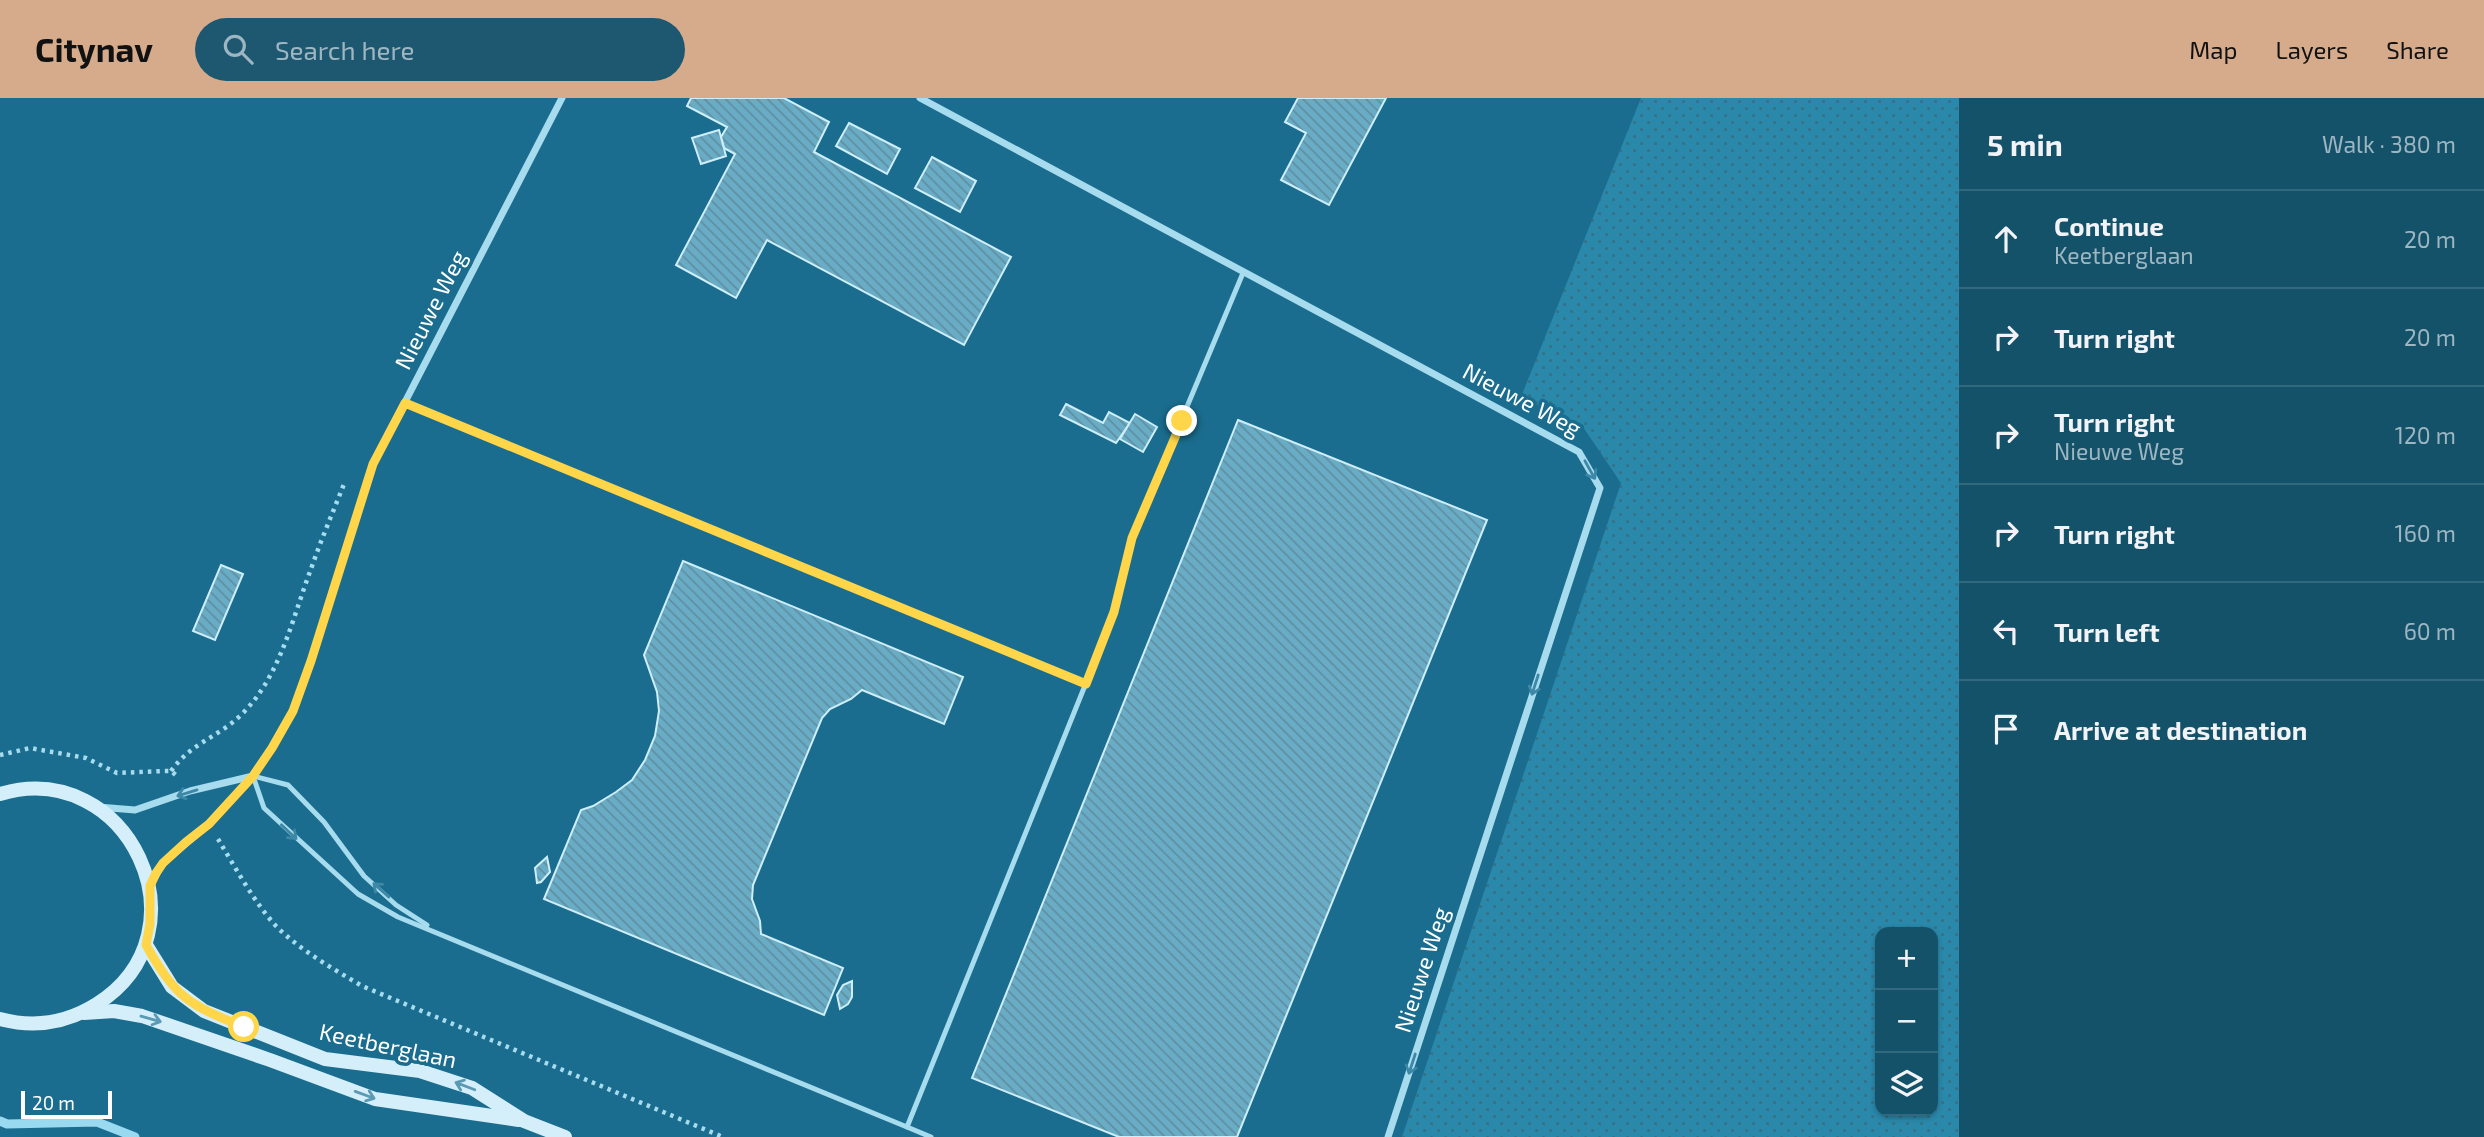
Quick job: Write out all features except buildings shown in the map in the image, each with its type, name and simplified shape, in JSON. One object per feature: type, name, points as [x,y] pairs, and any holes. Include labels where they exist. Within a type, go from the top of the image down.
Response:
[{"type":"main road","points":[[0,794],[36,789],[57,791],[97,807],[118,824],[132,842],[145,868],[150,886],[150,924],[146,945],[122,984],[108,997],[84,1013],[49,1023],[16,1023],[0,1019]]},
{"type":"main road","name":"Keetberglaan","points":[[146,945],[172,987],[204,1011],[325,1059],[420,1071],[472,1088],[524,1121],[565,1137]]},
{"type":"main road","name":"Keetberglaan","points":[[84,1013],[114,1011],[172,1025],[375,1099],[524,1121]]},
{"type":"street","name":"Nieuwe Weg","points":[[150,886],[163,863],[209,824],[253,776],[293,711],[373,464],[562,98]]},
{"type":"street","name":"Nieuwe Weg","points":[[920,98],[1580,452],[1600,488],[1388,1137]]},
{"type":"street","points":[[97,807],[135,810],[190,791],[253,776]]},
{"type":"lane","points":[[907,1127],[1114,612],[1132,538],[1243,273]]},
{"type":"lane","points":[[405,403],[1086,684]]},
{"type":"lane","points":[[253,776],[288,785],[324,822],[364,876],[396,905],[436,931]]},
{"type":"lane","points":[[253,776],[264,808],[358,894],[398,917],[931,1137]]},
{"type":"path","points":[[0,755],[30,748],[86,758],[117,773],[171,771],[190,791]]},
{"type":"path","points":[[209,824],[276,925],[316,959],[362,986],[723,1137]]},
{"type":"shaded area","points":[[1641,98],[1959,98],[1959,1137],[1402,1137],[1621,483],[1583,427],[1521,397]]},
{"type":"waterway","points":[[0,1121],[7,1124],[97,1122],[135,1137]]},
{"type":"route","points":[[244,1027],[204,1011],[188,1001],[172,987],[158,967],[146,945],[150,924],[150,886],[163,863],[209,824],[253,776],[293,711],[373,464],[405,403],[1086,684],[1114,612],[1132,538],[1182,421]]}]
